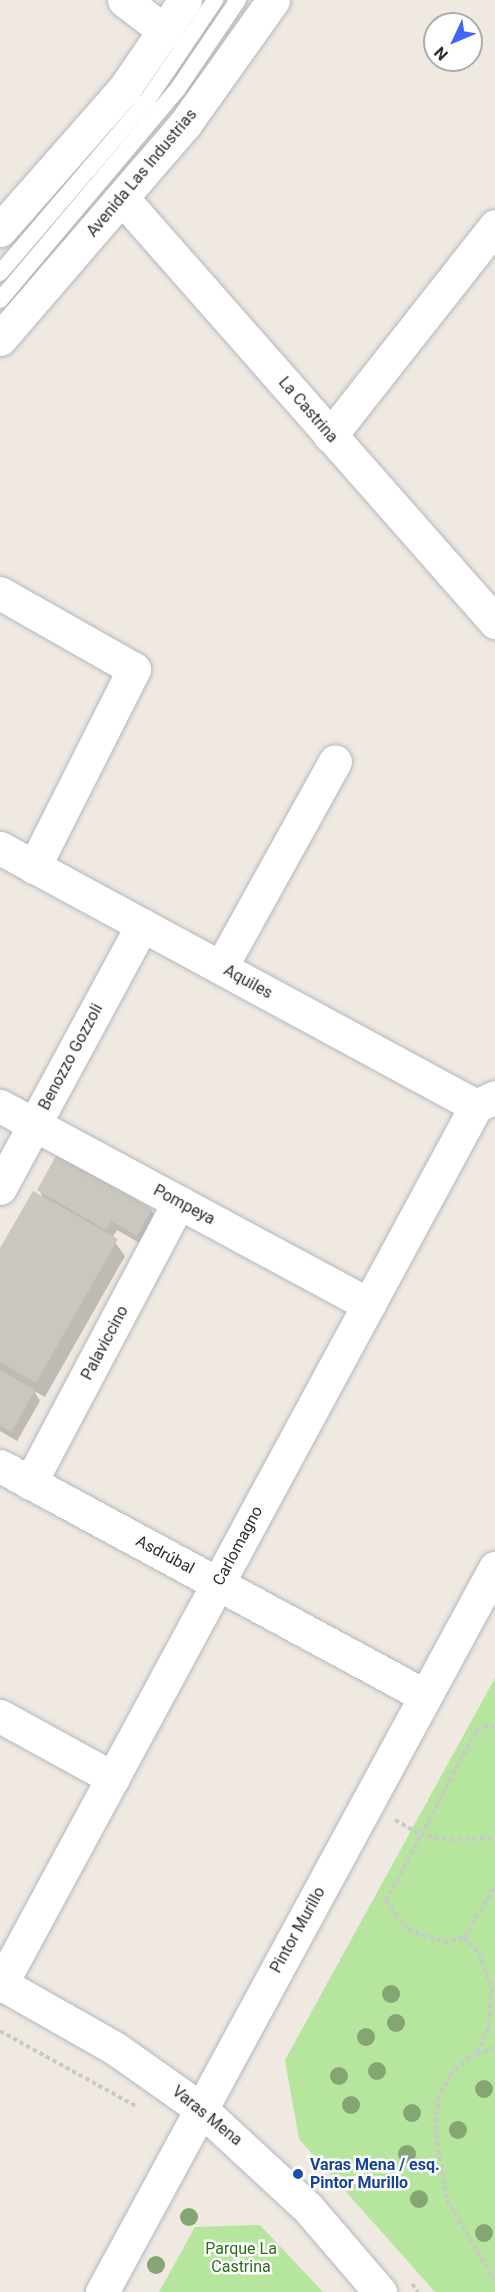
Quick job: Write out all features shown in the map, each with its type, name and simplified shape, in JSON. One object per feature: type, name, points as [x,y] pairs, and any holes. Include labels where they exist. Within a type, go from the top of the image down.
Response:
[{"type":"street","points":[[124,0],[166,32]]},
{"type":"street","points":[[0,230],[52,177],[166,32],[185,0]]},
{"type":"street","name":"Avenida Las Industrias","points":[[0,339],[122,198],[213,87],[273,0]]},
{"type":"street","name":"La Castrina","points":[[122,198],[495,622]]},
{"type":"street","points":[[330,436],[495,226]]},
{"type":"street","points":[[0,593],[134,669],[34,867]]},
{"type":"street","points":[[221,968],[335,761]]},
{"type":"street","name":"Aquiles","points":[[0,848],[221,968],[485,1102]]},
{"type":"street","name":"Benozzo Gozzoli","points":[[0,1188],[142,925]]},
{"type":"street","name":"Carlomagno","points":[[0,1984],[369,1305],[485,1102]]},
{"type":"street","name":"Pompeya","points":[[0,1106],[369,1305]]},
{"type":"street","name":"Palaviccino","points":[[30,1483],[179,1202]]},
{"type":"street","name":"Asdrúbal","points":[[0,1466],[425,1696]]},
{"type":"street","name":"Pintor Murillo","points":[[102,2292],[495,1568]]},
{"type":"street","points":[[0,1716],[113,1778]]},
{"type":"street","name":"Varas Mena","points":[[0,1984],[116,2049],[201,2109],[308,2208],[380,2292]]},
{"type":"lane","points":[[0,273],[147,101],[215,0]]},
{"type":"lane","points":[[0,300],[177,90],[238,0]]},
{"type":"path","points":[[464,1937],[427,1940],[392,1915],[386,1901],[476,1731],[487,1725],[495,1728]]},
{"type":"path","points":[[411,1829],[420,1834],[450,1840],[495,1838]]},
{"type":"path","points":[[464,1937],[495,1887]]},
{"type":"path","points":[[464,1937],[479,1953],[492,1989],[488,2028],[477,2053]]},
{"type":"path","points":[[495,2048],[477,2053],[454,2070],[439,2096],[438,2164],[466,2239],[495,2281]]},
{"type":"green space","points":[[495,1678],[495,2292],[435,2292],[299,2139],[285,2060]]},
{"type":"green space","name":"Parque La Castrina","points":[[260,2225],[323,2292],[159,2292],[195,2227]]},
{"type":"building","points":[[57,1154],[152,1209],[137,1236],[111,1221],[106,1230],[37,1190]]},
{"type":"building","points":[[33,1191],[118,1239],[36,1383],[0,1362],[0,1248]]},
{"type":"building","points":[[0,1370],[35,1390],[12,1432],[0,1426]]},
{"type":"place","name":"Varas Mena / esq. Pintor Murillo","points":[[298,2174]]}]
